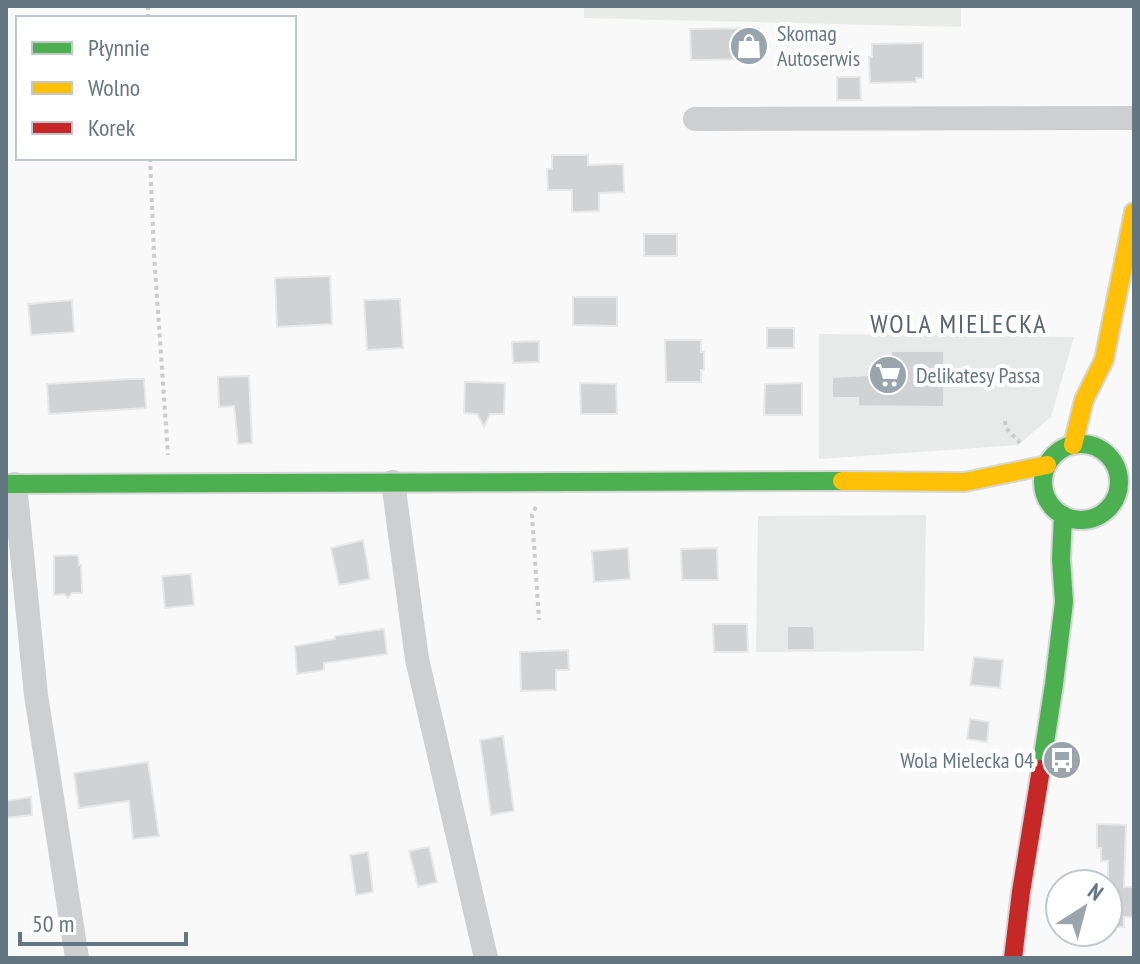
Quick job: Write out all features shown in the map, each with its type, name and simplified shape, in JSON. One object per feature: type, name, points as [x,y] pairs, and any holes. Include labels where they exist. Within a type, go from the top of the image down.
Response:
[{"type":"street","points":[[695,119],[1134,118]]},
{"type":"street","points":[[1105,406],[1104,360],[1134,212]]},
{"type":"street","points":[[1073,445],[1084,400],[1104,360]]},
{"type":"street","points":[[1013,958],[1064,602],[1057,510],[1045,495],[1043,475],[1059,451],[1098,440],[1115,465],[1119,484],[1125,493],[1091,525],[1057,510],[1027,499]]},
{"type":"street","points":[[77,958],[36,695],[10,484],[714,480],[965,482],[1047,465]]},
{"type":"street","points":[[1115,465],[1134,468]]},
{"type":"street","points":[[393,482],[417,659],[486,958]]},
{"type":"street","points":[[965,482],[1004,492]]},
{"type":"street","points":[[1064,602],[1080,562]]},
{"type":"path","points":[[150,160],[168,459],[165,482]]},
{"type":"path","points":[[1005,421],[1006,428],[1024,448]]},
{"type":"path","points":[[539,620],[532,515],[546,482]]},
{"type":"shaded area","points":[[584,6],[961,6],[961,27],[584,18]]},
{"type":"shaded area","points":[[819,334],[1074,337],[1051,417],[1018,445],[819,459]]},
{"type":"shaded area","points":[[926,515],[924,651],[756,652],[758,516]]},
{"type":"building","points":[[759,28],[759,59],[691,60],[690,29]]},
{"type":"building","points":[[923,43],[923,78],[916,78],[916,82],[870,83],[872,44]]},
{"type":"building","points":[[837,77],[860,77],[861,100],[837,100]]},
{"type":"building","points":[[552,155],[588,155],[588,165],[623,164],[624,192],[599,193],[599,211],[572,212],[572,190],[548,190],[547,169],[552,169]]},
{"type":"building","points":[[644,234],[677,234],[677,256],[644,256]]},
{"type":"building","points":[[330,276],[332,324],[277,327],[275,278]]},
{"type":"building","points":[[573,297],[617,297],[617,326],[573,325]]},
{"type":"building","points":[[400,299],[403,348],[367,350],[364,300]]},
{"type":"building","points":[[72,300],[74,332],[31,335],[28,304]]},
{"type":"building","points":[[767,328],[794,328],[794,348],[767,348]]},
{"type":"building","points":[[665,340],[701,340],[704,370],[701,370],[701,382],[666,382]]},
{"type":"building","points":[[539,341],[539,362],[513,363],[512,342]]},
{"type":"building","name":"Delikatesy Passa","points":[[891,351],[944,351],[944,407],[858,406],[858,398],[832,398],[832,377],[891,374]]},
{"type":"building","points":[[249,376],[252,443],[238,444],[234,406],[219,407],[218,377]]},
{"type":"building","points":[[144,379],[146,408],[49,414],[47,384]]},
{"type":"building","points":[[465,382],[505,383],[504,414],[490,414],[484,427],[477,414],[464,413]]},
{"type":"building","points":[[580,383],[616,384],[617,414],[581,414]]},
{"type":"building","points":[[802,383],[802,415],[764,415],[765,384]]},
{"type":"building","points":[[363,540],[370,579],[339,585],[331,548]]},
{"type":"building","points":[[628,548],[630,579],[594,582],[592,551]]},
{"type":"building","points":[[717,548],[718,580],[682,580],[681,549]]},
{"type":"building","points":[[78,555],[82,593],[72,593],[68,598],[64,594],[54,595],[54,556]]},
{"type":"building","points":[[191,574],[194,605],[165,608],[162,576]]},
{"type":"building","points":[[713,624],[747,624],[748,652],[714,652]]},
{"type":"building","points":[[787,626],[814,626],[815,650],[787,650]]},
{"type":"building","points":[[384,629],[387,654],[324,663],[324,670],[297,674],[295,646]]},
{"type":"building","points":[[568,650],[569,670],[556,670],[556,690],[521,691],[520,652]]},
{"type":"building","points":[[974,657],[1003,660],[1000,688],[970,685]]},
{"type":"building","points":[[970,719],[989,722],[987,742],[967,739]]},
{"type":"building","points":[[503,736],[514,811],[491,815],[480,740]]},
{"type":"building","points":[[148,762],[159,836],[133,839],[129,801],[79,808],[74,773]]},
{"type":"building","points":[[31,797],[32,815],[6,818],[6,801]]},
{"type":"building","points":[[1097,824],[1126,825],[1124,887],[1124,868],[1108,868],[1108,861],[1101,861],[1101,848],[1097,848]]},
{"type":"building","points":[[429,847],[437,882],[418,887],[409,851]]},
{"type":"building","points":[[368,852],[373,892],[356,895],[350,855]]},
{"type":"building","points":[[1124,887],[1134,887],[1134,917],[1124,917]]},
{"type":"traffic: fast","points":[[1081,444],[1095,447],[1108,455],[1116,468],[1119,482],[1116,496],[1108,509],[1095,517],[1081,520],[1067,517],[1054,509],[1046,496],[1043,482],[1046,468],[1054,455],[1067,447],[1081,444]]},
{"type":"traffic: fast","points":[[6,484],[842,481]]},
{"type":"traffic: fast","points":[[1041,769],[1064,602],[1061,559],[1063,515]]},
{"type":"traffic: slow","points":[[1073,445],[1084,400],[1104,360],[1134,212]]},
{"type":"traffic: slow","points":[[842,481],[965,482],[1047,465]]},
{"type":"traffic: jam","points":[[1013,958],[1041,769]]},
{"type":"place","name":"Skomag Autoserwis","points":[[749,46]]},
{"type":"place","name":"Delikatesy Passa","points":[[888,375]]},
{"type":"place","name":"Wola Mielecka 04","points":[[1062,760]]},
{"type":"district","name":"WOLA MIELECKA","points":[[959,324]]}]
